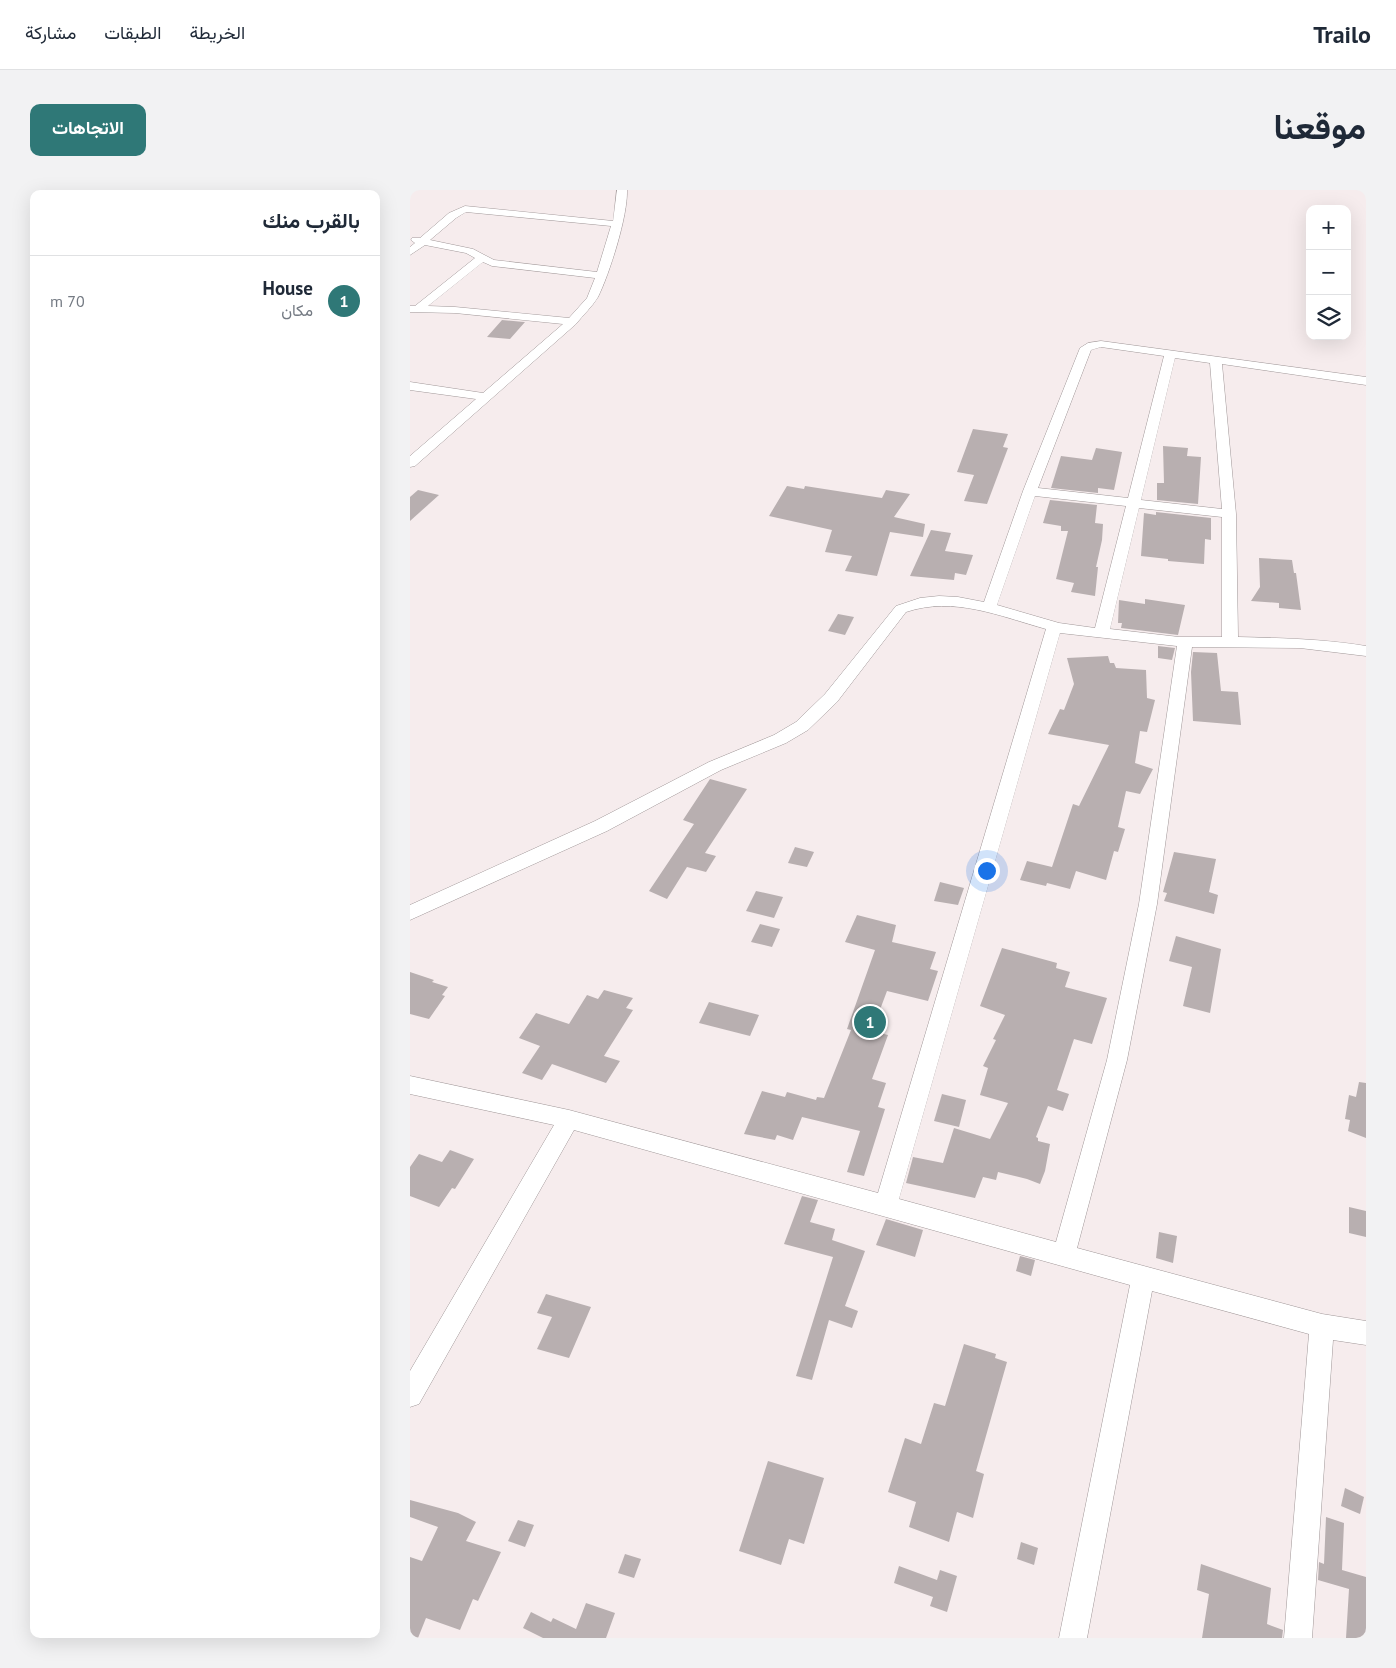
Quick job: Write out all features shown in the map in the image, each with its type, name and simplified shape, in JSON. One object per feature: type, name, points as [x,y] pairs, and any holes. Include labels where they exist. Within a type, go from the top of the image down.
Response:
[{"type":"street","points":[[410,463],[572,322],[592,298],[602,276],[623,199],[622,190]]},
{"type":"street","points":[[410,252],[424,242],[457,211],[465,209],[616,224]]},
{"type":"street","points":[[410,239],[468,251],[492,263],[602,276]]},
{"type":"street","points":[[413,309],[482,259]]},
{"type":"street","points":[[413,309],[455,310],[572,322]]},
{"type":"street","points":[[989,607],[1030,491],[1086,348],[1101,344],[1366,381]]},
{"type":"street","points":[[1101,633],[1170,354]]},
{"type":"street","points":[[1216,360],[1229,514],[1230,642]]},
{"type":"street","points":[[410,386],[485,396]]},
{"type":"street","points":[[1030,491],[1229,514]]},
{"type":"street","points":[[410,913],[602,826],[715,766],[780,739],[795,730],[831,698],[901,609],[912,604],[933,601],[958,602],[989,607],[1054,627],[1185,642],[1304,645],[1366,651]]},
{"type":"street","points":[[886,1204],[1054,627]]},
{"type":"street","points":[[1064,1254],[1117,1060],[1142,933],[1185,642]]},
{"type":"street","points":[[410,1085],[569,1119],[886,1204],[1143,1278],[1322,1326],[1366,1333]]},
{"type":"street","points":[[410,1395],[569,1119]]},
{"type":"street","points":[[1073,1638],[1143,1278]]},
{"type":"street","points":[[1298,1638],[1322,1326]]},
{"type":"building","points":[[502,320],[525,322],[510,339],[487,337]]},
{"type":"building","points":[[973,429],[1008,434],[1003,447],[1008,448],[987,504],[964,501],[974,475],[957,472]]},
{"type":"building","points":[[1163,446],[1188,448],[1187,456],[1201,457],[1198,504],[1157,500],[1157,483],[1164,483]]},
{"type":"building","points":[[1096,448],[1122,452],[1114,490],[1098,488],[1098,493],[1051,488],[1061,456],[1092,460]]},
{"type":"building","points":[[787,486],[804,489],[805,486],[882,498],[886,490],[910,494],[894,517],[925,524],[923,537],[890,532],[877,576],[845,571],[852,556],[825,552],[832,530],[769,516]]},
{"type":"building","points":[[418,490],[439,495],[410,521],[410,497]]},
{"type":"building","points":[[1050,500],[1097,505],[1095,523],[1103,524],[1102,540],[1096,567],[1098,567],[1095,596],[1071,592],[1074,583],[1056,579],[1068,531],[1061,531],[1061,526],[1043,523]]},
{"type":"building","points":[[1156,512],[1211,518],[1211,540],[1205,539],[1204,564],[1168,561],[1168,559],[1141,556],[1144,513],[1156,515]]},
{"type":"building","points":[[931,530],[951,533],[945,551],[973,555],[966,575],[955,573],[954,580],[910,576]]},
{"type":"building","points":[[1259,558],[1292,560],[1294,573],[1296,573],[1301,610],[1279,608],[1279,603],[1251,601],[1260,587]]},
{"type":"building","points":[[1145,599],[1185,605],[1178,635],[1121,628],[1122,623],[1118,623],[1119,600],[1145,604]]},
{"type":"building","points":[[838,614],[854,617],[845,635],[828,631]]},
{"type":"building","points":[[1158,646],[1175,648],[1172,660],[1158,658]]},
{"type":"building","points":[[1193,652],[1217,653],[1221,691],[1238,692],[1241,725],[1193,721],[1191,672]]},
{"type":"building","points":[[1108,656],[1110,663],[1114,663],[1116,668],[1146,670],[1147,698],[1155,700],[1147,732],[1140,731],[1135,763],[1153,769],[1140,794],[1126,791],[1118,827],[1125,829],[1118,852],[1114,851],[1106,880],[1076,871],[1070,889],[1047,883],[1046,886],[1020,880],[1027,861],[1052,867],[1073,804],[1079,806],[1109,745],[1048,734],[1060,709],[1064,710],[1074,684],[1067,658]]},
{"type":"building","points":[[710,779],[747,789],[705,853],[716,856],[706,872],[687,867],[667,899],[649,891],[694,824],[683,820]]},
{"type":"building","points":[[795,847],[814,852],[807,867],[788,863]]},
{"type":"building","points":[[1174,852],[1216,859],[1209,892],[1218,895],[1214,914],[1164,901],[1167,893],[1163,892]]},
{"type":"building","points":[[940,882],[964,888],[958,905],[934,901]]},
{"type":"building","points":[[756,891],[783,897],[774,918],[746,911]]},
{"type":"building","points":[[857,915],[896,925],[892,942],[936,952],[930,969],[938,971],[928,1001],[887,991],[872,1031],[888,1035],[872,1079],[886,1083],[878,1107],[885,1109],[864,1176],[847,1172],[860,1131],[802,1117],[793,1140],[777,1135],[775,1140],[744,1134],[762,1091],[785,1097],[787,1092],[816,1100],[817,1097],[824,1098],[851,1030],[847,1029],[875,950],[845,942]]},
{"type":"building","points":[[760,924],[780,929],[772,947],[751,942]]},
{"type":"building","points":[[1176,936],[1221,949],[1210,1013],[1183,1006],[1192,967],[1169,961]]},
{"type":"building","points":[[1002,948],[1057,963],[1056,968],[1070,972],[1065,987],[1107,998],[1092,1044],[1074,1039],[1057,1090],[1069,1094],[1063,1111],[1048,1106],[1036,1137],[1038,1141],[1050,1144],[1045,1171],[1040,1184],[998,1172],[996,1180],[983,1177],[975,1198],[906,1183],[913,1157],[943,1163],[954,1128],[990,1139],[1008,1103],[980,1095],[988,1068],[983,1066],[996,1040],[993,1039],[1005,1015],[980,1006]]},
{"type":"building","points":[[410,972],[448,987],[442,995],[445,996],[429,1019],[410,1014]]},
{"type":"building","points":[[604,990],[633,998],[626,1008],[633,1010],[604,1056],[620,1061],[606,1083],[552,1064],[542,1080],[522,1073],[540,1046],[519,1038],[536,1013],[569,1024],[587,995],[598,999]]},
{"type":"building","points":[[709,1002],[759,1015],[750,1036],[699,1023]]},
{"type":"building","points":[[1359,1082],[1366,1083],[1366,1138],[1348,1131],[1350,1120],[1345,1119],[1349,1095],[1356,1097]]},
{"type":"building","points":[[942,1094],[966,1100],[959,1127],[934,1121]]},
{"type":"building","points":[[450,1150],[474,1159],[455,1189],[452,1188],[439,1207],[410,1196],[410,1167],[419,1154],[442,1162]]},
{"type":"building","points":[[802,1196],[818,1200],[810,1222],[835,1229],[832,1240],[865,1251],[845,1306],[858,1311],[852,1328],[829,1320],[812,1380],[796,1376],[833,1257],[784,1244]]},
{"type":"building","points":[[1349,1207],[1366,1211],[1366,1237],[1349,1233]]},
{"type":"building","points":[[886,1219],[923,1230],[915,1257],[876,1245]]},
{"type":"building","points":[[1159,1232],[1177,1236],[1173,1263],[1156,1258]]},
{"type":"building","points":[[1020,1256],[1035,1260],[1031,1276],[1016,1271]]},
{"type":"building","points":[[546,1294],[591,1307],[569,1358],[537,1349],[552,1317],[537,1313]]},
{"type":"building","points":[[964,1344],[996,1354],[995,1358],[1007,1362],[976,1471],[984,1474],[973,1518],[957,1512],[949,1542],[909,1527],[916,1502],[888,1492],[905,1438],[921,1444],[934,1403],[945,1406]]},
{"type":"building","points":[[768,1461],[824,1478],[804,1544],[789,1539],[781,1565],[739,1551]]},
{"type":"building","points":[[1345,1488],[1364,1497],[1360,1514],[1341,1506]]},
{"type":"building","points":[[410,1500],[458,1513],[476,1522],[466,1541],[501,1552],[478,1601],[473,1599],[460,1630],[426,1618],[418,1638],[410,1638],[410,1557],[422,1561],[438,1527],[410,1517]]},
{"type":"building","points":[[1326,1517],[1344,1523],[1342,1570],[1366,1577],[1366,1638],[1346,1638],[1349,1589],[1318,1580],[1319,1562],[1324,1564]]},
{"type":"building","points":[[518,1520],[534,1525],[525,1547],[508,1541]]},
{"type":"building","points":[[1021,1542],[1038,1548],[1034,1565],[1017,1559]]},
{"type":"building","points":[[625,1554],[641,1559],[634,1578],[618,1573]]},
{"type":"building","points":[[1201,1564],[1271,1588],[1267,1624],[1283,1630],[1282,1638],[1202,1638],[1209,1594],[1197,1590]]},
{"type":"building","points":[[899,1566],[937,1580],[940,1570],[957,1576],[947,1612],[930,1606],[933,1597],[894,1583]]},
{"type":"building","points":[[586,1603],[615,1613],[606,1638],[543,1638],[523,1628],[531,1612],[551,1622],[553,1618],[576,1629]]},
{"type":"place","name":"House","points":[[870,1022]]}]
